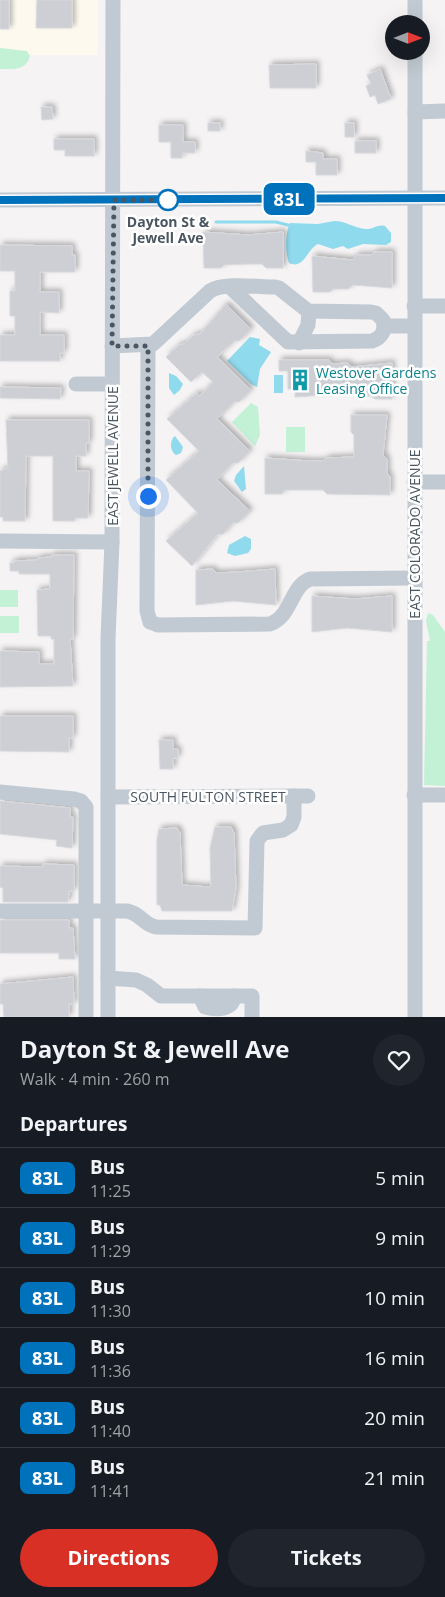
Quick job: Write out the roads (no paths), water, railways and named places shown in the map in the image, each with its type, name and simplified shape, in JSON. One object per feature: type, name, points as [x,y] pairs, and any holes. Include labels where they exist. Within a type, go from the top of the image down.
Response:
[{"type":"street","name":"EAST JEWELL AVENUE","points":[[108,1017],[108,639],[112,542],[114,200],[113,0]]},
{"type":"street","points":[[415,0],[415,15]]},
{"type":"street","name":"EAST COLORADO AVENUE","points":[[415,60],[415,1017]]},
{"type":"street","points":[[415,107],[445,102]]},
{"type":"street","points":[[415,107],[445,111]]},
{"type":"street","points":[[0,200],[445,198]]},
{"type":"street","points":[[112,346],[148,346],[157,342],[211,290],[230,287],[282,288],[309,311],[373,312],[380,317],[384,326],[381,336],[374,341],[299,342],[285,340],[230,287]]},
{"type":"street","points":[[414,306],[445,306]]},
{"type":"street","points":[[299,342],[308,324],[309,311]]},
{"type":"street","points":[[384,326],[414,326]]},
{"type":"street","points":[[148,346],[147,611],[150,622],[158,624],[270,624],[283,616],[300,586],[310,579],[414,578]]},
{"type":"street","points":[[76,384],[112,384]]},
{"type":"street","points":[[414,482],[445,482]]},
{"type":"street","points":[[0,541],[112,542]]},
{"type":"street","points":[[0,792],[74,799],[84,804],[87,817],[86,1017]]},
{"type":"street","points":[[414,795],[445,795]]},
{"type":"street","name":"SOUTH FULTON STREET","points":[[108,797],[301,796],[291,825],[283,830],[263,833],[257,841],[255,928],[156,927],[148,924],[134,912],[108,911]]},
{"type":"street","points":[[0,911],[108,911]]},
{"type":"street","points":[[108,978],[136,980],[147,985],[161,996],[200,996],[206,1007],[217,1008],[231,1005],[234,996],[252,996],[252,1017]]},
{"type":"water","points":[[334,221],[365,229],[385,226],[391,233],[391,242],[386,245],[363,244],[348,249],[343,246],[333,249],[318,244],[298,264],[289,263],[286,243],[290,223],[318,224]]},
{"type":"water","points":[[250,337],[260,339],[259,345],[271,352],[260,369],[257,387],[251,384],[227,361]]},
{"type":"water","points":[[169,373],[176,376],[183,384],[174,395],[169,388]]},
{"type":"water","points":[[274,375],[283,375],[283,393],[274,393]]},
{"type":"water","points":[[175,436],[183,447],[181,453],[176,455],[172,451],[171,446]]},
{"type":"water","points":[[244,466],[246,489],[242,492],[234,481],[236,475]]},
{"type":"water","points":[[245,536],[251,539],[251,549],[248,553],[235,556],[227,553],[229,545]]},
{"type":"waterway","points":[[216,222],[276,222],[288,225]]},
{"type":"place","name":"Dayton St & Jewell Ave","points":[[168,200]]},
{"type":"place","name":"Westover Gardens Leasing Office","points":[[300,380]]}]
